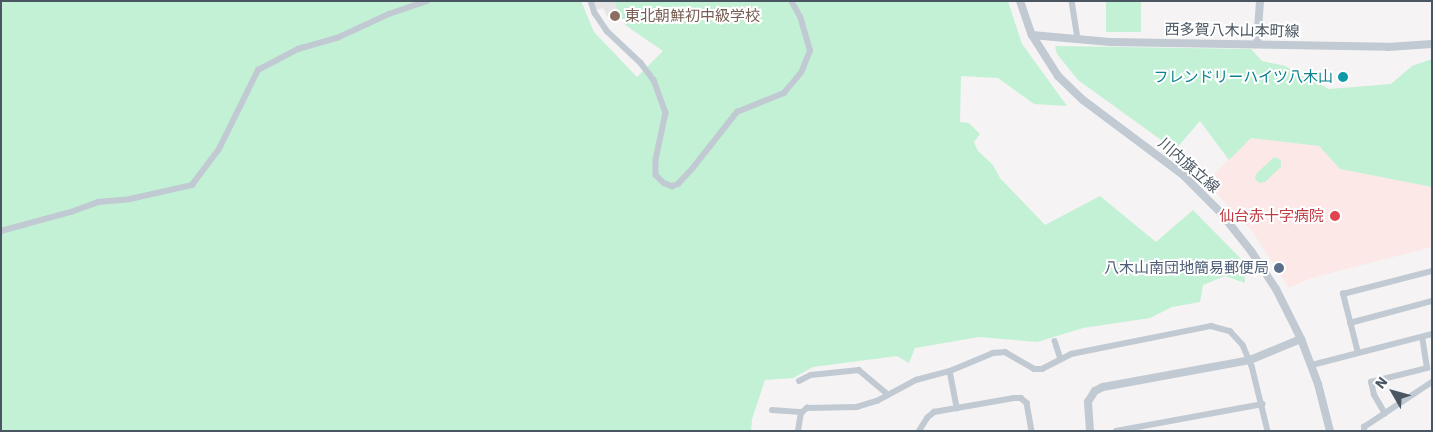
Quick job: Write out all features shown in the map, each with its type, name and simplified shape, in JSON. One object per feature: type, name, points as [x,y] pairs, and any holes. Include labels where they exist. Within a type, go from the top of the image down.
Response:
[{"type":"street","points":[[1,231],[54,217],[98,202],[130,199],[192,185],[219,150],[258,70],[298,49],[338,38],[389,14],[428,1]]},
{"type":"street","points":[[591,1],[595,13],[607,31],[641,62],[654,80],[666,113],[656,160],[656,175],[664,184],[672,186],[678,184],[692,169],[737,112],[784,93],[801,73],[810,51],[800,16],[791,1]]},
{"type":"street","name":"川内旗立線","points":[[1020,1],[1032,35],[1058,76],[1072,90],[1182,174],[1220,212],[1251,251],[1276,288],[1302,339],[1312,365],[1330,431]]},
{"type":"street","points":[[1072,1],[1078,40]]},
{"type":"street","points":[[1257,44],[1260,1]]},
{"type":"street","name":"西多賀八木山本町線","points":[[1032,35],[1078,40],[1388,47],[1432,44]]},
{"type":"street","points":[[1358,353],[1343,294],[1432,271]]},
{"type":"street","points":[[1350,324],[1432,301]]},
{"type":"street","points":[[798,431],[798,418],[808,408],[856,407],[877,401],[916,380],[950,371],[999,351],[1006,352],[1034,369],[1042,368],[1071,354],[1211,326],[1230,331],[1237,337],[1250,360],[1263,404],[1268,431]]},
{"type":"street","points":[[1312,365],[1432,334]]},
{"type":"street","points":[[1385,414],[1374,395],[1371,382],[1427,368],[1422,337]]},
{"type":"street","points":[[1090,431],[1088,402],[1095,391],[1103,387],[1250,360],[1302,339]]},
{"type":"street","points":[[1055,341],[1061,359]]},
{"type":"street","points":[[800,381],[811,375],[859,370],[888,394]]},
{"type":"street","points":[[950,371],[957,408]]},
{"type":"street","points":[[1364,431],[1364,427],[1432,382]]},
{"type":"street","points":[[919,431],[927,418],[934,412],[1021,398],[1027,403],[1032,431]]},
{"type":"street","points":[[1116,431],[1263,404]]},
{"type":"street","points":[[772,410],[802,412]]},
{"type":"shaded area","name":"東北朝鮮初中級学校","points":[[593,1],[652,1],[610,21],[603,8],[596,10]]},
{"type":"shaded area","name":"仙台赤十字病院","points":[[1251,138],[1319,146],[1340,169],[1432,187],[1432,247],[1311,278],[1289,288],[1252,231],[1206,182]]},
{"type":"green space","points":[[1,1],[581,1],[594,32],[637,77],[663,51],[625,25],[614,1],[1008,1],[1022,44],[1067,106],[1034,104],[998,78],[961,76],[960,122],[969,123],[980,134],[974,142],[978,151],[993,165],[1000,178],[1045,225],[1100,196],[1156,242],[1193,210],[1244,262],[1245,283],[1225,276],[1203,285],[1200,302],[1172,307],[1150,318],[1083,328],[1037,342],[979,337],[915,348],[909,363],[897,356],[813,367],[793,378],[765,380],[752,419],[751,431],[1,431]]},
{"type":"green space","points":[[1106,1],[1141,1],[1141,32],[1106,32]]},
{"type":"green space","points":[[1055,46],[1251,49],[1262,61],[1285,66],[1329,89],[1391,84],[1412,66],[1432,59],[1432,187],[1340,169],[1319,146],[1251,138],[1229,160],[1200,121],[1175,150],[1078,80],[1057,54]]},
{"type":"green space","points":[[1274,157],[1281,160],[1281,167],[1265,182],[1259,183],[1255,179],[1256,174]]},
{"type":"place","name":"東北朝鮮初中級学校","points":[[615,16]]},
{"type":"place","name":"フレンドリーハイツ八木山","points":[[1343,77]]},
{"type":"place","name":"仙台赤十字病院","points":[[1335,216]]},
{"type":"place","name":"八木山南団地簡易郵便局","points":[[1279,268]]}]
